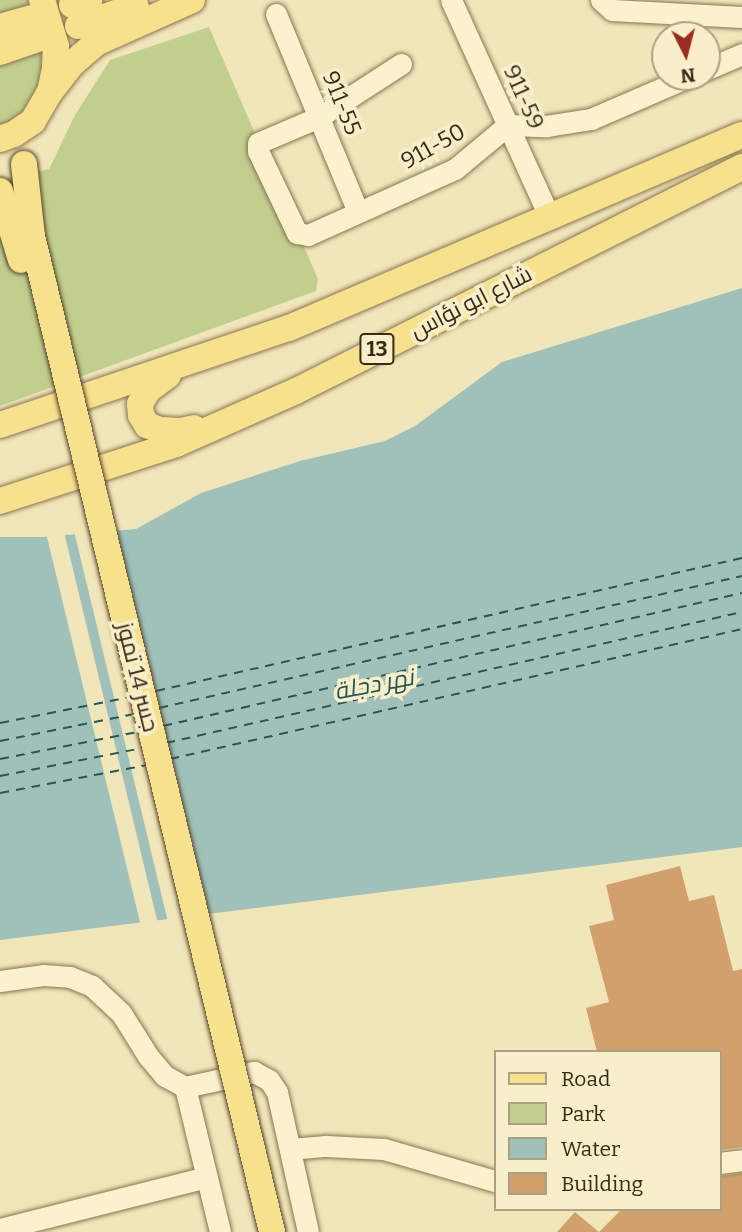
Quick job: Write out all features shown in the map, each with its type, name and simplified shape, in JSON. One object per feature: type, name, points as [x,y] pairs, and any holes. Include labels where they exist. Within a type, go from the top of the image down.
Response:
[{"type":"main road","points":[[79,10],[155,0]]},
{"type":"main road","points":[[0,139],[15,134],[33,121],[50,92],[73,63],[96,43],[192,0]]},
{"type":"main road","points":[[37,19],[55,46],[55,69],[50,92]]},
{"type":"main road","points":[[0,27],[37,19]]},
{"type":"main road","points":[[0,52],[37,19]]},
{"type":"main road","name":"جسر 14 تموز","points":[[33,121],[24,164],[32,236],[272,1232]]},
{"type":"main road","name":"شارع ابو نؤاس","points":[[0,425],[289,328],[742,135]]},
{"type":"main road","name":"شارع ابو نؤاس","points":[[0,501],[176,444],[294,392],[742,167]]},
{"type":"main road","name":"جسر 14 تموز","points":[[0,191],[17,242],[57,403],[256,1232]]},
{"type":"main road","points":[[224,352],[159,379],[140,404],[141,415],[148,425],[181,432],[227,418],[294,392]]},
{"type":"street","name":"911-59","points":[[452,0],[548,216]]},
{"type":"street","points":[[601,0],[612,10],[742,17]]},
{"type":"street","name":"911-55","points":[[276,14],[358,212]]},
{"type":"street","points":[[721,63],[742,54]]},
{"type":"street","points":[[319,117],[401,64]]},
{"type":"street","points":[[508,125],[546,126],[591,119],[656,91]]},
{"type":"street","name":"911-50","points":[[319,117],[258,143],[258,151],[297,233],[307,234],[455,169],[508,125]]},
{"type":"street","points":[[0,981],[43,975],[70,976],[92,986],[121,1013],[148,1056],[165,1076],[185,1087],[254,1072],[262,1074],[277,1092],[308,1232]]},
{"type":"street","points":[[185,1087],[220,1232]]},
{"type":"street","points":[[290,1149],[326,1146],[384,1149],[494,1181]]},
{"type":"street","points":[[721,1163],[742,1160]]},
{"type":"street","points":[[0,1229],[207,1177]]},
{"type":"green space","points":[[0,0],[28,0],[34,9],[0,20]]},
{"type":"green space","points":[[209,27],[318,279],[316,291],[0,406],[0,180],[49,169],[75,115],[110,60]]},
{"type":"green space","points":[[44,41],[43,79],[25,113],[0,128],[0,56]]},
{"type":"water","name":"نهر دجلة","points":[[742,288],[742,847],[0,940],[0,537],[43,537],[136,529],[201,493],[300,461],[385,441],[415,426],[502,362]]},
{"type":"pier","points":[[115,527],[210,917],[168,922],[74,531]]},
{"type":"pier","points":[[64,532],[158,924],[141,926],[46,533]]},
{"type":"building","points":[[680,866],[689,901],[714,895],[733,971],[742,969],[742,1147],[721,1150],[721,1050],[596,1050],[586,1008],[609,1002],[589,926],[614,920],[606,885]]},
{"type":"building","points":[[742,1173],[742,1232],[599,1232],[620,1211],[721,1211],[721,1176]]},
{"type":"building","points":[[575,1212],[599,1232],[557,1232]]},
{"type":"ferry route","points":[[156,691],[742,558]]},
{"type":"ferry route","points":[[159,708],[742,576]]},
{"type":"ferry route","points":[[163,726],[742,593]]},
{"type":"ferry route","points":[[166,743],[742,612]]},
{"type":"ferry route","points":[[170,759],[742,629]]},
{"type":"ferry route","points":[[0,723],[130,697]]},
{"type":"ferry route","points":[[0,741],[134,714]]},
{"type":"ferry route","points":[[0,759],[137,732]]},
{"type":"ferry route","points":[[0,776],[143,748]]},
{"type":"ferry route","points":[[0,793],[147,765]]}]
